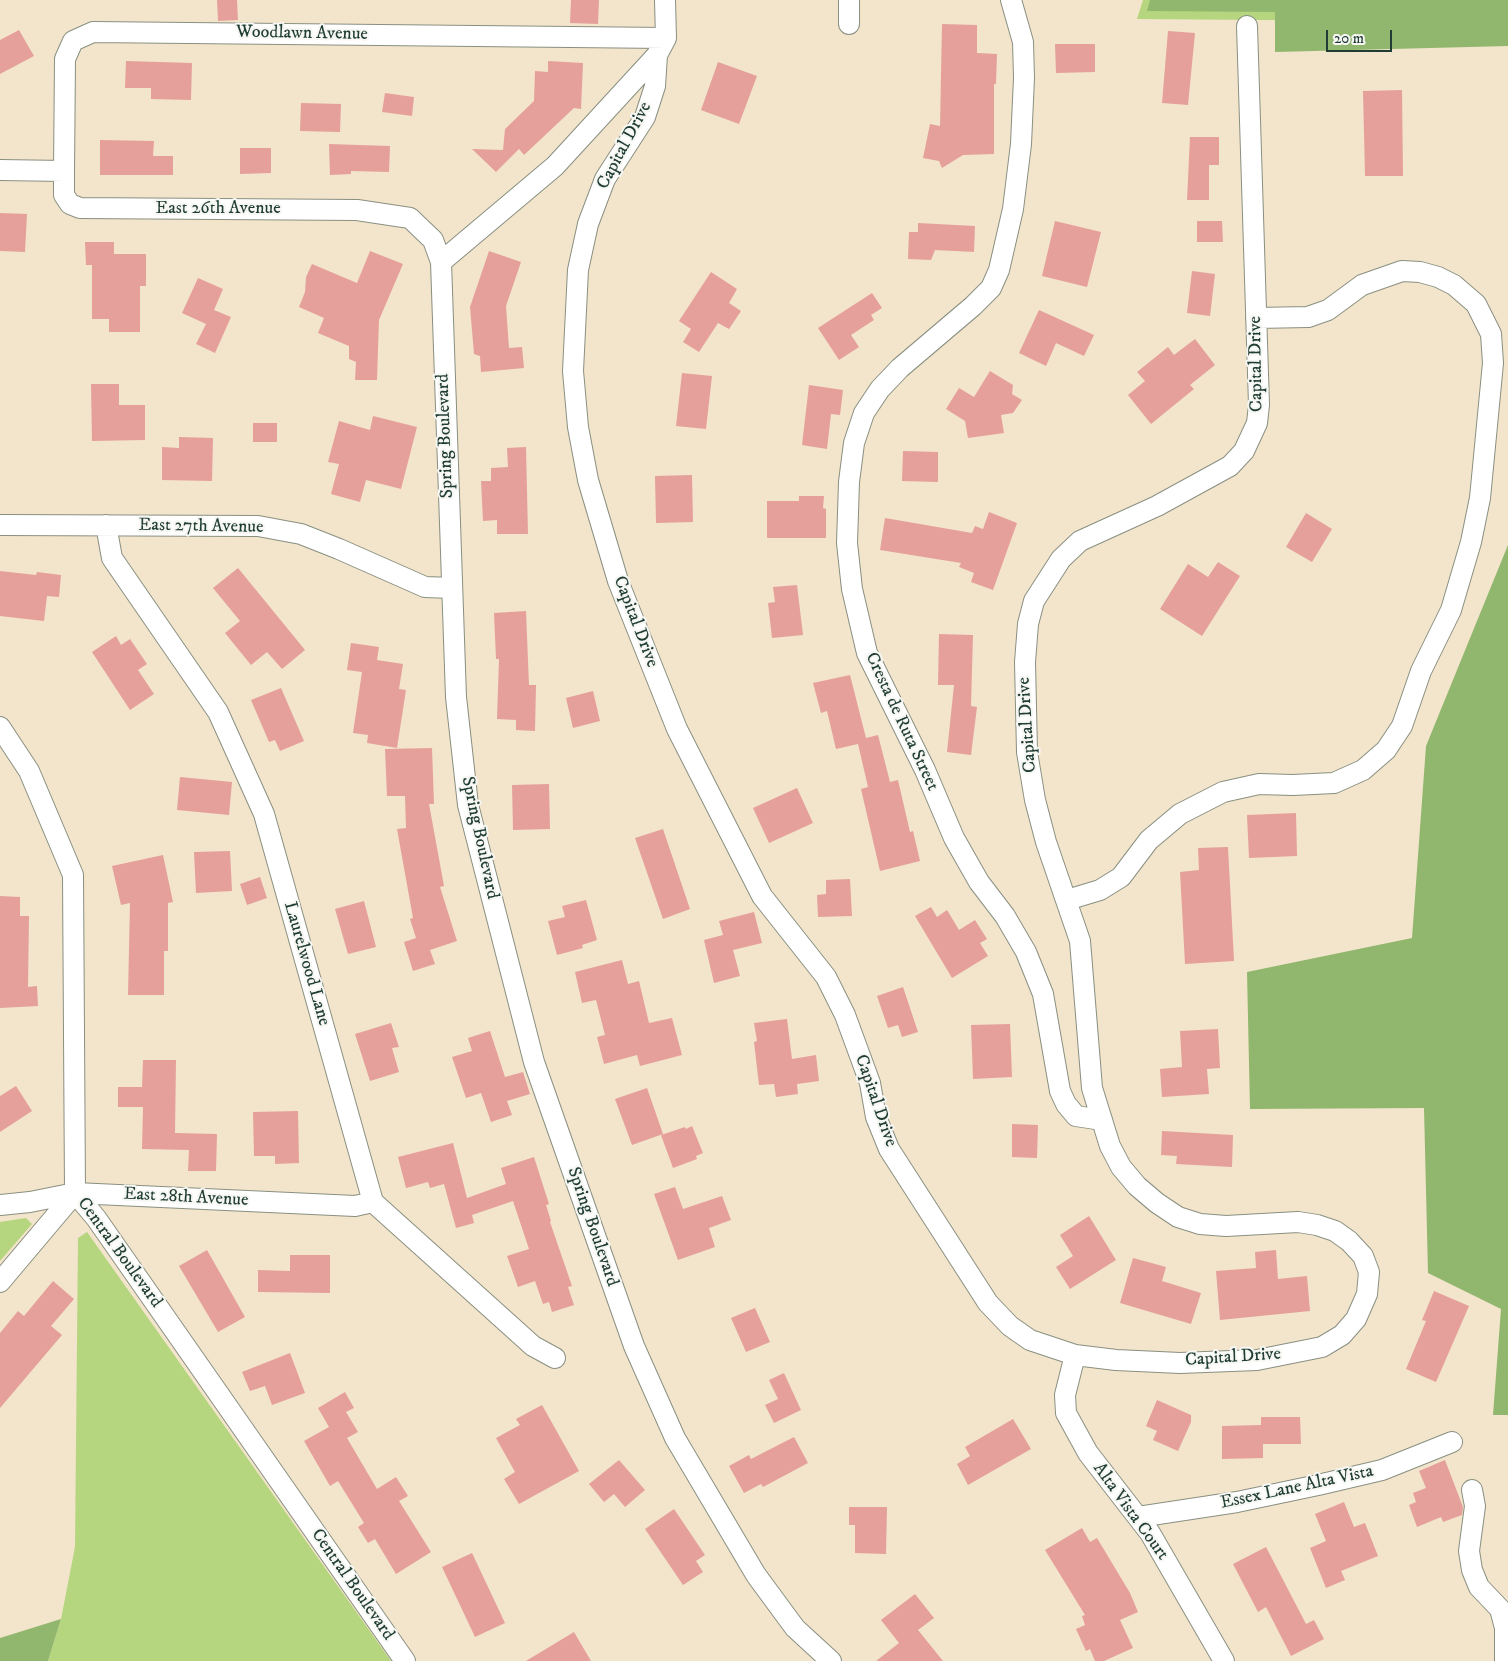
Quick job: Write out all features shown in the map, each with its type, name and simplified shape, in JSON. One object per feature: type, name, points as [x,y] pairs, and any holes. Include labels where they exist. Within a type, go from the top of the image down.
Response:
[{"type":"street","points":[[441,262],[555,166],[661,46],[666,0]]},
{"type":"street","points":[[849,0],[849,24]]},
{"type":"street","name":"Cresta de Ruta Street","points":[[1012,0],[1023,42],[1022,125],[1013,209],[999,270],[991,288],[973,306],[900,368],[880,389],[864,413],[854,443],[849,482],[847,543],[852,590],[867,653],[925,770],[954,838],[979,882],[1005,916],[1026,952],[1043,994],[1060,1091],[1076,1116],[1102,1120]]},
{"type":"street","name":"Capital Drive","points":[[661,46],[655,86],[644,117],[605,179],[588,224],[577,280],[573,371],[578,427],[588,480],[618,581],[677,729],[762,896],[826,977],[845,1015],[870,1083],[876,1117],[889,1149],[988,1303],[1010,1326],[1030,1340],[1075,1355],[1116,1360],[1180,1363],[1257,1360],[1322,1347],[1342,1335],[1356,1319],[1367,1294],[1369,1272],[1363,1256],[1349,1241],[1334,1232],[1298,1222],[1226,1226],[1200,1224],[1178,1217],[1137,1186],[1110,1146],[1092,1088],[1080,941],[1068,900],[1046,842],[1035,800],[1027,752],[1025,662],[1028,624],[1034,601],[1061,559],[1080,541],[1158,506],[1230,466],[1244,451],[1257,422],[1259,405],[1248,26]]},
{"type":"street","name":"Woodlawn Avenue","points":[[64,171],[65,59],[73,41],[93,32],[661,46]]},
{"type":"street","points":[[0,170],[64,171]]},
{"type":"street","name":"East 26th Avenue","points":[[64,171],[64,196],[70,204],[80,208],[357,210],[410,218],[433,240],[441,262]]},
{"type":"street","name":"Spring Boulevard","points":[[441,262],[456,697],[468,805],[534,1062],[634,1346],[675,1438],[756,1575],[795,1628],[831,1661]]},
{"type":"street","points":[[1068,900],[1100,890],[1121,877],[1149,840],[1180,814],[1223,792],[1259,784],[1334,783],[1363,770],[1386,750],[1402,726],[1421,670],[1451,610],[1471,542],[1480,498],[1493,364],[1491,334],[1476,304],[1454,285],[1438,277],[1420,272],[1402,271],[1362,285],[1328,310],[1308,317],[1256,318]]},
{"type":"street","name":"East 27th Avenue","points":[[0,525],[258,526],[301,534],[425,587],[452,588]]},
{"type":"street","name":"Laurelwood Lane","points":[[106,525],[112,558],[218,712],[264,814],[373,1202]]},
{"type":"street","name":"Central Boulevard","points":[[0,727],[29,771],[73,875],[76,1193],[96,1218],[405,1661]]},
{"type":"street","points":[[0,1282],[76,1193]]},
{"type":"street","name":"East 28th Avenue","points":[[0,1205],[30,1202],[76,1193],[355,1206],[373,1202]]},
{"type":"street","points":[[373,1202],[533,1346],[555,1358]]},
{"type":"street","name":"Alta Vista Court","points":[[1075,1355],[1065,1396],[1066,1413],[1088,1453],[1150,1533],[1224,1661]]},
{"type":"street","name":"Essex Lane Alta Vista","points":[[1138,1517],[1237,1502],[1382,1470],[1452,1442]]},
{"type":"street","points":[[1472,1490],[1475,1506],[1469,1551],[1472,1570],[1478,1587],[1500,1609],[1505,1628],[1507,1651],[1505,1661]]},
{"type":"green space","points":[[1143,0],[1508,0],[1508,22],[1137,19]]},
{"type":"green space","points":[[1150,0],[1508,0],[1508,46],[1275,52],[1275,12],[1147,11]]},
{"type":"green space","points":[[1508,545],[1508,1415],[1493,1415],[1501,1309],[1428,1273],[1424,1108],[1250,1109],[1247,972],[1412,938],[1426,746]]},
{"type":"green space","points":[[26,1218],[32,1224],[0,1261],[0,1222]]},
{"type":"green space","points":[[87,1232],[391,1661],[48,1661],[61,1619],[75,1547],[78,1238]]},
{"type":"green space","points":[[61,1619],[48,1661],[0,1661],[0,1638]]},
{"type":"building","points":[[217,0],[237,0],[238,20],[218,21]]},
{"type":"building","points":[[571,0],[599,0],[598,24],[570,23]]},
{"type":"building","points":[[942,24],[977,25],[977,53],[997,54],[996,84],[994,84],[994,154],[963,155],[942,168],[939,161],[923,158],[930,124],[940,126]]},
{"type":"building","points":[[19,30],[34,56],[0,74],[0,40]]},
{"type":"building","points":[[1168,31],[1195,33],[1188,105],[1162,103]]},
{"type":"building","points":[[1055,44],[1095,44],[1095,72],[1056,73]]},
{"type":"building","points":[[126,61],[192,63],[191,100],[151,99],[151,88],[125,88]]},
{"type":"building","points":[[548,61],[583,63],[581,109],[574,108],[524,155],[519,149],[496,172],[472,149],[503,150],[505,129],[534,101],[535,71],[548,72]]},
{"type":"building","points":[[718,62],[757,76],[739,124],[701,110]]},
{"type":"building","points":[[1402,90],[1403,176],[1365,176],[1363,91]]},
{"type":"building","points":[[385,93],[414,97],[412,116],[382,112]]},
{"type":"building","points":[[301,103],[341,104],[340,132],[300,131]]},
{"type":"building","points":[[1190,137],[1219,137],[1219,165],[1209,165],[1209,200],[1187,200]]},
{"type":"building","points":[[100,140],[154,141],[153,156],[173,156],[173,175],[100,175]]},
{"type":"building","points":[[329,144],[390,146],[389,172],[351,171],[351,174],[330,175]]},
{"type":"building","points":[[240,148],[271,148],[271,173],[240,174]]},
{"type":"building","points":[[0,213],[27,214],[25,252],[0,251]]},
{"type":"building","points":[[1055,221],[1101,232],[1087,287],[1042,276]]},
{"type":"building","points":[[1197,221],[1222,221],[1223,242],[1197,242]]},
{"type":"building","points":[[918,223],[975,226],[974,252],[935,250],[931,260],[908,259],[909,232],[918,232]]},
{"type":"building","points":[[85,242],[114,242],[114,254],[146,254],[146,286],[140,286],[140,332],[109,332],[109,319],[92,319],[92,265],[86,265]]},
{"type":"building","points":[[370,251],[403,264],[379,320],[377,380],[355,380],[356,362],[349,359],[349,346],[318,333],[324,318],[299,307],[305,292],[306,277],[312,264],[357,283]]},
{"type":"building","points":[[489,251],[521,262],[506,306],[509,348],[522,347],[524,368],[481,372],[480,356],[474,354],[470,307]]},
{"type":"building","points":[[1192,271],[1215,274],[1210,316],[1187,313]]},
{"type":"building","points":[[711,272],[737,289],[729,303],[741,311],[729,329],[718,323],[699,352],[683,342],[691,329],[679,321]]},
{"type":"building","points":[[198,278],[223,289],[214,310],[231,317],[215,353],[196,344],[206,324],[182,313]]},
{"type":"building","points":[[872,293],[882,308],[871,315],[874,320],[851,335],[859,347],[839,360],[818,328]]},
{"type":"building","points":[[1039,310],[1094,335],[1084,356],[1056,343],[1046,366],[1019,353]]},
{"type":"building","points":[[1195,339],[1215,365],[1190,385],[1194,389],[1151,424],[1128,395],[1145,381],[1137,372],[1168,347],[1174,355]]},
{"type":"building","points":[[990,371],[1013,385],[1012,394],[1022,400],[1013,413],[1001,415],[1004,433],[968,438],[965,421],[946,409],[959,388],[974,397]]},
{"type":"building","points":[[682,373],[712,376],[706,429],[676,426]]},
{"type":"building","points":[[91,384],[119,384],[119,405],[145,405],[145,440],[92,441]]},
{"type":"building","points":[[809,385],[843,390],[840,415],[831,414],[827,449],[802,445]]},
{"type":"building","points":[[373,416],[417,427],[401,489],[366,480],[360,502],[331,494],[339,464],[328,462],[339,421],[370,430]]},
{"type":"building","points":[[253,423],[277,423],[277,442],[253,442]]},
{"type":"building","points":[[179,437],[213,438],[212,481],[162,480],[162,447],[179,448]]},
{"type":"building","points":[[526,447],[528,534],[497,534],[497,520],[483,521],[481,481],[491,481],[491,468],[508,467],[507,448]]},
{"type":"building","points":[[903,451],[938,452],[938,482],[902,481]]},
{"type":"building","points":[[692,475],[693,522],[656,523],[655,476]]},
{"type":"building","points":[[799,496],[824,496],[823,508],[826,509],[826,538],[767,538],[767,501],[799,501]]},
{"type":"building","points":[[989,512],[1017,523],[993,590],[971,582],[974,573],[959,567],[961,563],[880,550],[885,518],[972,533],[975,526],[983,529]]},
{"type":"building","points":[[1306,513],[1332,529],[1312,562],[1286,547]]},
{"type":"building","points":[[1218,562],[1240,576],[1202,636],[1160,609],[1188,564],[1208,577]]},
{"type":"building","points":[[238,568],[305,650],[282,669],[267,652],[251,665],[225,633],[240,621],[213,588]]},
{"type":"building","points":[[0,571],[36,575],[37,572],[61,575],[59,597],[47,596],[44,621],[0,616]]},
{"type":"building","points":[[797,585],[803,635],[772,638],[768,603],[775,602],[773,587]]},
{"type":"building","points":[[526,611],[529,685],[536,685],[535,731],[516,730],[516,720],[497,719],[499,659],[496,659],[494,613]]},
{"type":"building","points":[[939,634],[973,635],[971,706],[977,707],[971,755],[947,752],[954,685],[938,685]]},
{"type":"building","points":[[116,636],[121,645],[130,639],[147,664],[138,670],[154,694],[130,710],[92,652]]},
{"type":"building","points":[[351,643],[379,647],[377,660],[403,664],[399,689],[406,690],[397,748],[367,743],[368,735],[353,733],[362,672],[347,670]]},
{"type":"building","points":[[850,675],[866,738],[878,735],[890,782],[898,780],[910,832],[913,831],[920,861],[880,871],[861,789],[868,787],[858,744],[836,749],[827,711],[821,713],[813,683]]},
{"type":"building","points":[[281,688],[304,741],[280,751],[275,740],[269,742],[251,700]]},
{"type":"building","points":[[593,691],[600,721],[573,728],[566,698]]},
{"type":"building","points":[[432,748],[434,804],[429,804],[444,886],[440,887],[457,941],[430,950],[435,964],[413,971],[404,942],[416,938],[410,919],[413,918],[397,829],[406,828],[405,796],[387,796],[385,749]]},
{"type":"building","points":[[180,777],[232,782],[229,815],[177,810]]},
{"type":"building","points":[[549,784],[550,829],[513,830],[512,785]]},
{"type":"building","points":[[797,788],[813,823],[769,843],[753,808]]},
{"type":"building","points":[[1296,813],[1297,856],[1249,858],[1247,815]]},
{"type":"building","points":[[663,829],[690,909],[663,919],[635,838]]},
{"type":"building","points":[[1228,847],[1234,961],[1185,964],[1180,872],[1199,870],[1198,848]]},
{"type":"building","points":[[230,851],[232,891],[196,893],[194,852]]},
{"type":"building","points":[[163,855],[173,902],[168,903],[168,951],[164,951],[164,995],[128,995],[130,903],[121,905],[112,866]]},
{"type":"building","points":[[260,877],[267,898],[247,905],[240,884]]},
{"type":"building","points":[[850,879],[852,916],[818,917],[817,895],[826,894],[826,880]]},
{"type":"building","points":[[0,896],[20,897],[20,916],[29,916],[28,987],[37,986],[38,1006],[0,1008]]},
{"type":"building","points":[[586,900],[597,940],[582,945],[583,948],[557,955],[548,921],[565,917],[562,906]]},
{"type":"building","points":[[364,901],[376,947],[348,954],[335,909]]},
{"type":"building","points":[[931,907],[937,917],[947,910],[959,930],[975,920],[987,939],[980,943],[988,956],[952,978],[915,916]]},
{"type":"building","points":[[754,912],[762,943],[733,950],[740,976],[714,983],[704,940],[723,935],[719,921]]},
{"type":"building","points":[[622,960],[628,984],[639,981],[649,1023],[672,1018],[682,1055],[640,1066],[637,1055],[604,1064],[597,1037],[605,1035],[596,1000],[582,1003],[575,972]]},
{"type":"building","points":[[903,987],[918,1032],[902,1037],[898,1025],[888,1028],[877,996]]},
{"type":"building","points":[[787,1019],[792,1059],[816,1055],[819,1081],[797,1084],[798,1094],[776,1097],[774,1084],[759,1085],[754,1042],[757,1041],[754,1023]]},
{"type":"building","points":[[391,1023],[399,1047],[392,1048],[399,1072],[370,1081],[355,1034]]},
{"type":"building","points":[[1010,1024],[1012,1077],[973,1079],[971,1025]]},
{"type":"building","points":[[1218,1029],[1220,1068],[1207,1069],[1209,1094],[1162,1097],[1160,1069],[1182,1067],[1180,1031]]},
{"type":"building","points":[[490,1031],[505,1077],[523,1072],[530,1094],[507,1101],[512,1115],[491,1122],[481,1093],[466,1098],[452,1057],[472,1051],[468,1038]]},
{"type":"building","points":[[143,1060],[176,1060],[175,1133],[217,1134],[216,1171],[188,1171],[189,1150],[142,1149],[143,1107],[118,1107],[118,1087],[142,1087]]},
{"type":"building","points":[[16,1086],[32,1111],[0,1132],[0,1096]]},
{"type":"building","points":[[647,1088],[663,1134],[632,1145],[615,1099]]},
{"type":"building","points":[[298,1111],[299,1163],[275,1164],[275,1156],[254,1156],[253,1112]]},
{"type":"building","points":[[1012,1124],[1038,1125],[1037,1158],[1012,1157]]},
{"type":"building","points":[[692,1126],[703,1153],[696,1156],[697,1159],[673,1168],[661,1135]]},
{"type":"building","points":[[1162,1131],[1233,1135],[1232,1167],[1176,1164],[1177,1156],[1161,1155]]},
{"type":"building","points":[[453,1143],[467,1198],[506,1184],[501,1168],[534,1157],[549,1204],[546,1205],[550,1222],[572,1286],[568,1287],[574,1305],[552,1312],[549,1302],[543,1304],[535,1281],[518,1287],[507,1256],[529,1249],[513,1201],[472,1215],[474,1223],[456,1228],[444,1184],[430,1188],[428,1182],[406,1188],[398,1157]]},
{"type":"building","points":[[675,1187],[683,1209],[722,1196],[731,1220],[709,1228],[715,1247],[678,1260],[654,1194]]},
{"type":"building","points":[[1089,1216],[1116,1260],[1070,1289],[1056,1267],[1073,1256],[1060,1235]]},
{"type":"building","points":[[207,1250],[245,1317],[218,1332],[179,1266]]},
{"type":"building","points":[[1276,1250],[1278,1279],[1307,1276],[1310,1311],[1220,1320],[1216,1271],[1256,1268],[1255,1252]]},
{"type":"building","points":[[290,1255],[330,1255],[330,1293],[258,1292],[258,1270],[290,1271]]},
{"type":"building","points":[[1133,1258],[1166,1267],[1162,1281],[1201,1293],[1191,1324],[1120,1303]]},
{"type":"building","points":[[53,1281],[74,1299],[51,1326],[62,1335],[0,1408],[0,1333],[18,1311],[24,1316]]},
{"type":"building","points":[[1434,1291],[1469,1306],[1436,1382],[1406,1369],[1426,1321],[1422,1320]]},
{"type":"building","points":[[755,1308],[770,1342],[746,1352],[731,1318]]},
{"type":"building","points":[[290,1353],[305,1393],[272,1405],[265,1386],[250,1391],[242,1372]]},
{"type":"building","points":[[784,1373],[801,1410],[774,1423],[765,1405],[778,1399],[769,1380]]},
{"type":"building","points":[[345,1392],[354,1408],[346,1412],[358,1432],[347,1438],[377,1489],[396,1477],[408,1496],[399,1501],[431,1552],[396,1574],[375,1539],[368,1543],[358,1527],[364,1523],[338,1481],[330,1486],[304,1441],[329,1427],[318,1408]]},
{"type":"building","points":[[1157,1400],[1191,1415],[1191,1422],[1178,1451],[1153,1440],[1157,1431],[1146,1426]]},
{"type":"building","points":[[542,1405],[579,1471],[519,1504],[504,1479],[515,1472],[496,1438],[520,1425],[516,1419]]},
{"type":"building","points":[[1261,1417],[1300,1417],[1301,1444],[1263,1444],[1263,1458],[1222,1459],[1222,1426],[1261,1425]]},
{"type":"building","points":[[1013,1419],[1031,1449],[968,1485],[957,1464],[970,1456],[965,1447]]},
{"type":"building","points":[[794,1437],[808,1463],[763,1487],[761,1484],[744,1493],[729,1466],[749,1455],[751,1459]]},
{"type":"building","points":[[619,1460],[645,1490],[625,1507],[614,1494],[604,1502],[589,1484]]},
{"type":"building","points":[[1445,1460],[1463,1507],[1462,1515],[1443,1522],[1441,1517],[1417,1527],[1409,1505],[1416,1502],[1413,1493],[1426,1488],[1419,1471]]},
{"type":"building","points":[[1344,1502],[1354,1527],[1365,1523],[1378,1556],[1341,1571],[1345,1580],[1326,1588],[1310,1548],[1326,1541],[1315,1514]]},
{"type":"building","points":[[849,1507],[887,1507],[886,1554],[855,1553],[855,1525],[849,1525]]},
{"type":"building","points":[[674,1509],[705,1555],[696,1561],[703,1572],[683,1585],[645,1529]]},
{"type":"building","points":[[1082,1528],[1090,1542],[1097,1538],[1130,1593],[1138,1612],[1120,1620],[1133,1648],[1104,1661],[1095,1661],[1090,1649],[1086,1651],[1076,1629],[1085,1625],[1082,1616],[1085,1615],[1045,1550]]},
{"type":"building","points":[[1266,1547],[1306,1624],[1314,1620],[1324,1639],[1291,1656],[1266,1607],[1258,1612],[1233,1564]]},
{"type":"building","points":[[472,1553],[505,1623],[475,1637],[442,1567]]},
{"type":"building","points":[[915,1594],[934,1618],[918,1630],[943,1661],[876,1661],[899,1643],[881,1620]]},
{"type":"building","points":[[574,1632],[591,1661],[526,1661]]}]
